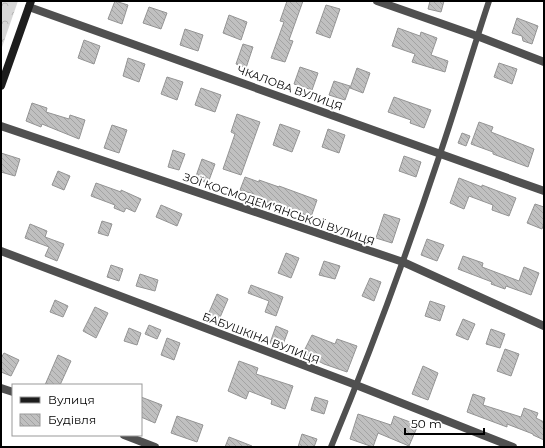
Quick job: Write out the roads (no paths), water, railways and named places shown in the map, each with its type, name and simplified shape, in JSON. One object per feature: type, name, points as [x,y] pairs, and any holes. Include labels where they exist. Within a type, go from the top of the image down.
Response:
[{"type":"main road","points":[[1,86],[3,76],[30,4]]},
{"type":"street","points":[[377,1],[477,36],[544,62]]},
{"type":"street","name":"ЧКАЛОВА ВУЛИЦЯ","points":[[30,4],[544,191]]},
{"type":"street","name":"ЗОЇ КОСМОДЕМ’ЯНСЬКОЇ ВУЛИЦЯ","points":[[1,126],[403,262],[544,326]]},
{"type":"street","name":"БАБУШКІНА ВУЛИЦЯ","points":[[1,251],[356,385],[513,447]]},
{"type":"street","points":[[1,388],[12,392]]},
{"type":"street","points":[[127,436],[155,447]]},
{"type":"lane","points":[[331,447],[403,262],[441,153],[489,1]]}]
